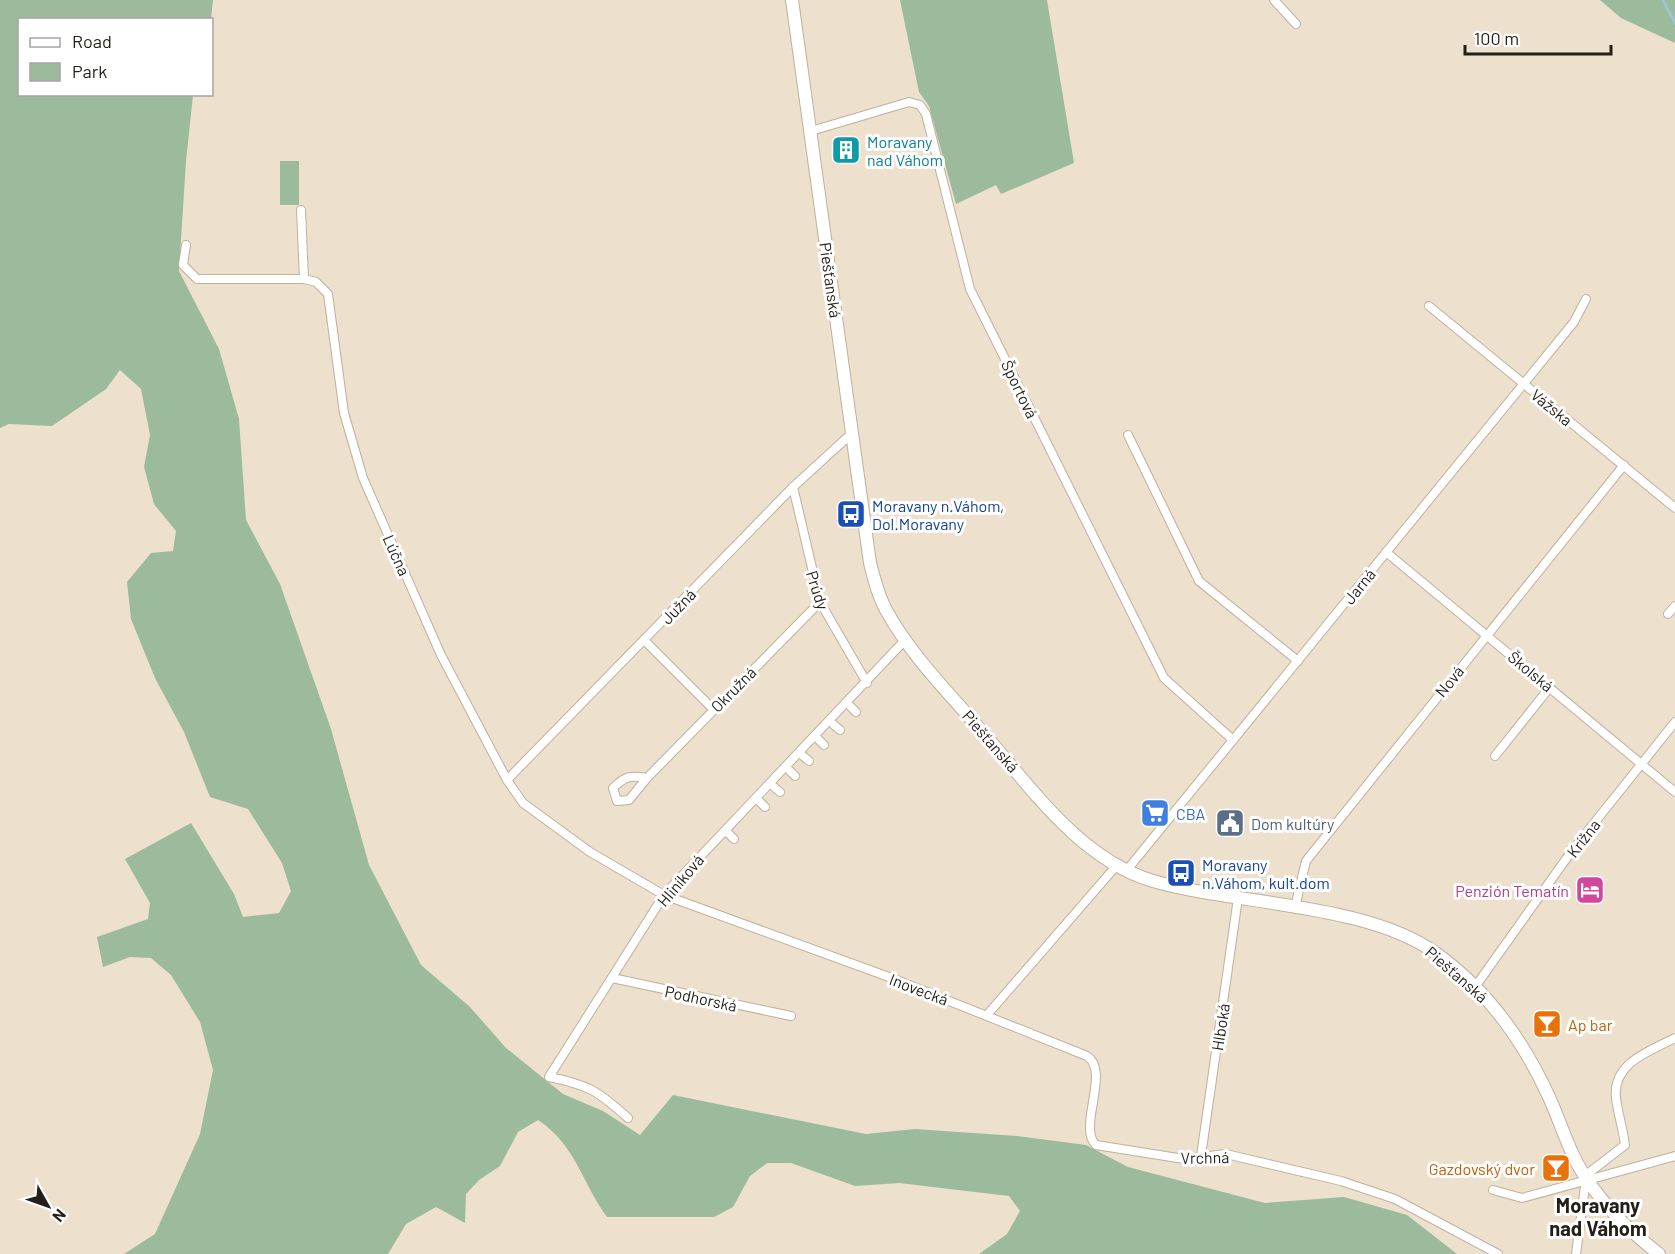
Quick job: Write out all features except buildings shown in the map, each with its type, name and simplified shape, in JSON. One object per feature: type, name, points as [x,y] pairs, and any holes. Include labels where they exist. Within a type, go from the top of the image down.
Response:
[{"type":"main road","name":"Piešťanská","points":[[792,0],[850,434],[873,574],[879,596],[905,640],[1061,821],[1122,867],[1172,885],[1295,907],[1399,933],[1437,953],[1494,1006],[1522,1043],[1586,1179],[1626,1225],[1659,1254]]},
{"type":"street","points":[[1274,0],[1296,24]]},
{"type":"street","name":"Športová","points":[[811,131],[909,102],[920,105],[926,114],[970,289],[1003,356],[1164,678],[1233,740]]},
{"type":"street","points":[[186,245],[183,265],[197,279],[304,279],[301,210]]},
{"type":"street","name":"Lúčna","points":[[304,279],[316,282],[328,294],[330,300],[344,413],[363,478],[441,655],[507,780],[523,803],[590,852],[664,895]]},
{"type":"street","name":"Jarná","points":[[1122,867],[1233,740],[1298,661],[1582,312],[1586,299]]},
{"type":"street","name":"Vážska","points":[[1429,306],[1675,508]]},
{"type":"street","name":"Južná","points":[[507,780],[793,487],[850,434]]},
{"type":"street","points":[[1128,435],[1199,581],[1298,661]]},
{"type":"street","name":"Nová","points":[[1295,907],[1306,861],[1624,465]]},
{"type":"street","name":"Prúdy","points":[[793,487],[820,602],[867,683]]},
{"type":"street","name":"Školská","points":[[1386,552],[1675,792]]},
{"type":"street","name":"Okružná","points":[[647,778],[820,602]]},
{"type":"street","points":[[1668,614],[1675,606]]},
{"type":"street","points":[[644,640],[713,709]]},
{"type":"street","name":"Hliníková","points":[[628,1118],[599,1092],[573,1082],[549,1077],[664,895],[867,683],[905,640]]},
{"type":"street","points":[[1495,756],[1550,687]]},
{"type":"street","name":"Krížna","points":[[1475,987],[1571,852],[1675,722]]},
{"type":"street","points":[[987,1015],[1122,867]]},
{"type":"street","name":"Inovecká","points":[[664,895],[987,1015]]},
{"type":"street","name":"Hlboká","points":[[1201,1156],[1238,898]]},
{"type":"street","name":"Podhorská","points":[[612,978],[791,1016]]},
{"type":"street","name":"Vrchná","points":[[987,1015],[1091,1059],[1095,1082],[1090,1136],[1096,1145],[1174,1158],[1226,1154],[1358,1186],[1408,1205],[1498,1254]]},
{"type":"street","points":[[1576,1254],[1586,1179],[1590,1172],[1625,1145],[1616,1098],[1616,1081],[1619,1074],[1629,1064],[1675,1038]]},
{"type":"street","points":[[1493,1190],[1522,1198],[1675,1156]]},
{"type":"green space","points":[[0,0],[213,0],[211,18],[18,18],[18,96],[193,96],[179,271],[219,349],[239,419],[246,520],[280,584],[331,729],[369,865],[421,965],[470,1007],[506,1048],[563,1094],[603,1111],[640,1135],[673,1095],[866,1134],[915,1129],[1017,1136],[1086,1145],[1128,1167],[1265,1203],[1344,1197],[1407,1215],[1457,1254],[979,1254],[1007,1234],[1020,1211],[1009,1196],[899,1183],[855,1186],[791,1163],[767,1163],[750,1176],[733,1207],[714,1217],[607,1217],[570,1153],[551,1130],[538,1120],[518,1132],[500,1166],[479,1180],[466,1194],[465,1223],[436,1207],[406,1224],[388,1254],[124,1254],[155,1234],[200,1134],[213,1070],[200,1022],[171,975],[151,958],[130,957],[103,967],[97,937],[148,919],[150,903],[125,859],[191,823],[234,894],[243,917],[279,913],[291,891],[282,863],[248,809],[210,797],[184,732],[155,678],[131,619],[127,582],[151,553],[173,551],[176,531],[154,504],[144,467],[150,435],[141,389],[120,370],[106,389],[52,426],[9,424],[0,428]]},
{"type":"green space","points":[[900,0],[1047,0],[1074,163],[1001,194],[996,185],[956,204],[929,106],[919,92]]},
{"type":"green space","points":[[1600,0],[1675,0],[1675,43],[1621,18]]},
{"type":"green space","points":[[280,161],[299,161],[299,205],[280,205]]},
{"type":"waterway","points":[[1663,0],[1675,23]]},
{"type":"place","name":"Moravany nad Váhom","points":[[846,150]]},
{"type":"place","name":"Moravany n.Váhom, Dol.Moravany","points":[[851,514]]},
{"type":"place","name":"CBA","points":[[1155,813]]},
{"type":"place","name":"Dom kultúry","points":[[1230,823]]},
{"type":"place","name":"Moravany n.Váhom, kult.dom","points":[[1181,873]]},
{"type":"place","name":"Penzión Tematín","points":[[1590,890]]},
{"type":"place","name":"Ap bar","points":[[1547,1024]]},
{"type":"place","name":"Gazdovský dvor","points":[[1556,1168]]},
{"type":"district","name":"Moravany nad Váhom","points":[[1598,1216]]}]
